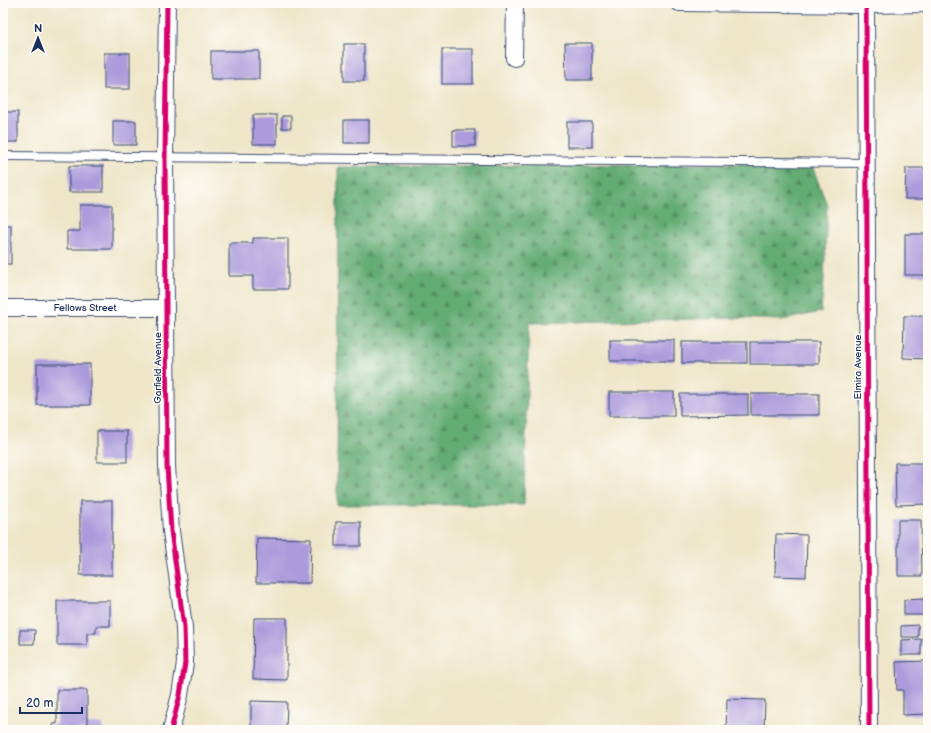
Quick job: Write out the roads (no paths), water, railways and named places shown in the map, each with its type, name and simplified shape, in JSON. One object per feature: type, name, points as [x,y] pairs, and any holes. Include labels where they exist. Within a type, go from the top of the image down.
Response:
[{"type":"street","name":"Garfield Avenue","points":[[167,3],[165,158],[167,466],[171,531],[184,627],[185,663],[180,695],[171,730]]},
{"type":"street","points":[[514,58],[515,3]]},
{"type":"street","points":[[680,3],[928,4]]},
{"type":"street","name":"Elmira Avenue","points":[[866,4],[869,730]]},
{"type":"street","name":"Fellows Street","points":[[3,308],[166,308]]},
{"type":"lane","points":[[3,156],[866,163]]}]
